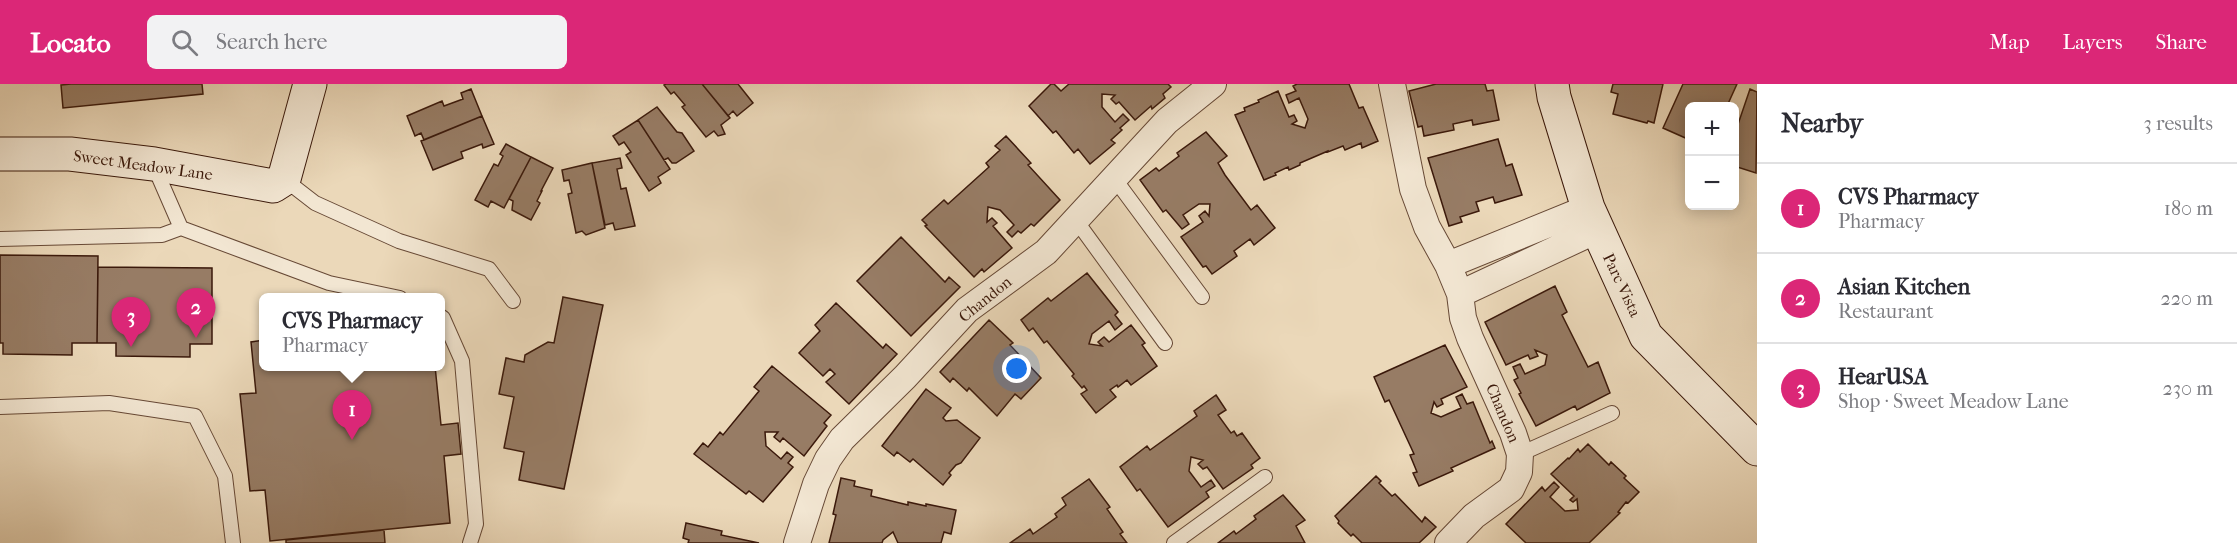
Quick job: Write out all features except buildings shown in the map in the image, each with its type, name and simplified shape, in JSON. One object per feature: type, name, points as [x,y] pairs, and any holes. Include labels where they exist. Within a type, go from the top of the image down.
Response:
[{"type":"street","points":[[284,179],[309,84]]},
{"type":"street","name":"Chandon","points":[[797,543],[816,484],[828,459],[842,439],[905,377],[967,310],[1046,252],[1167,122],[1213,84]]},
{"type":"street","name":"Chandon","points":[[1392,84],[1413,189],[1427,227],[1448,265],[1460,294],[1463,318],[1470,338],[1513,433],[1520,454],[1519,472],[1511,489],[1474,516],[1448,543]]},
{"type":"street","name":"Parc Vista","points":[[1552,84],[1554,97],[1593,219],[1646,336],[1757,448]]},
{"type":"street","name":"Sweet Meadow Lane","points":[[0,154],[70,154],[154,164],[273,186],[284,179]]},
{"type":"street","points":[[1448,265],[1593,219]]},
{"type":"street","points":[[1460,294],[1593,219]]},
{"type":"lane","points":[[154,164],[181,228]]},
{"type":"lane","points":[[1114,178],[1202,297]]},
{"type":"lane","points":[[284,179],[315,203],[399,240],[489,269],[513,300]]},
{"type":"lane","points":[[1075,219],[1165,343]]},
{"type":"lane","points":[[0,239],[162,235],[181,228],[329,283],[380,293]]},
{"type":"lane","points":[[445,323],[462,361],[476,524],[470,543]]},
{"type":"lane","points":[[0,407],[109,403],[195,416],[225,476],[233,543]]},
{"type":"lane","points":[[1520,454],[1612,412]]},
{"type":"lane","points":[[1181,541],[1265,477]]},
{"type":"place","name":"Asian Kitchen","points":[[196,338]]},
{"type":"place","name":"HearUSA","points":[[131,347]]},
{"type":"place","name":"CVS Pharmacy","points":[[352,440]]}]
